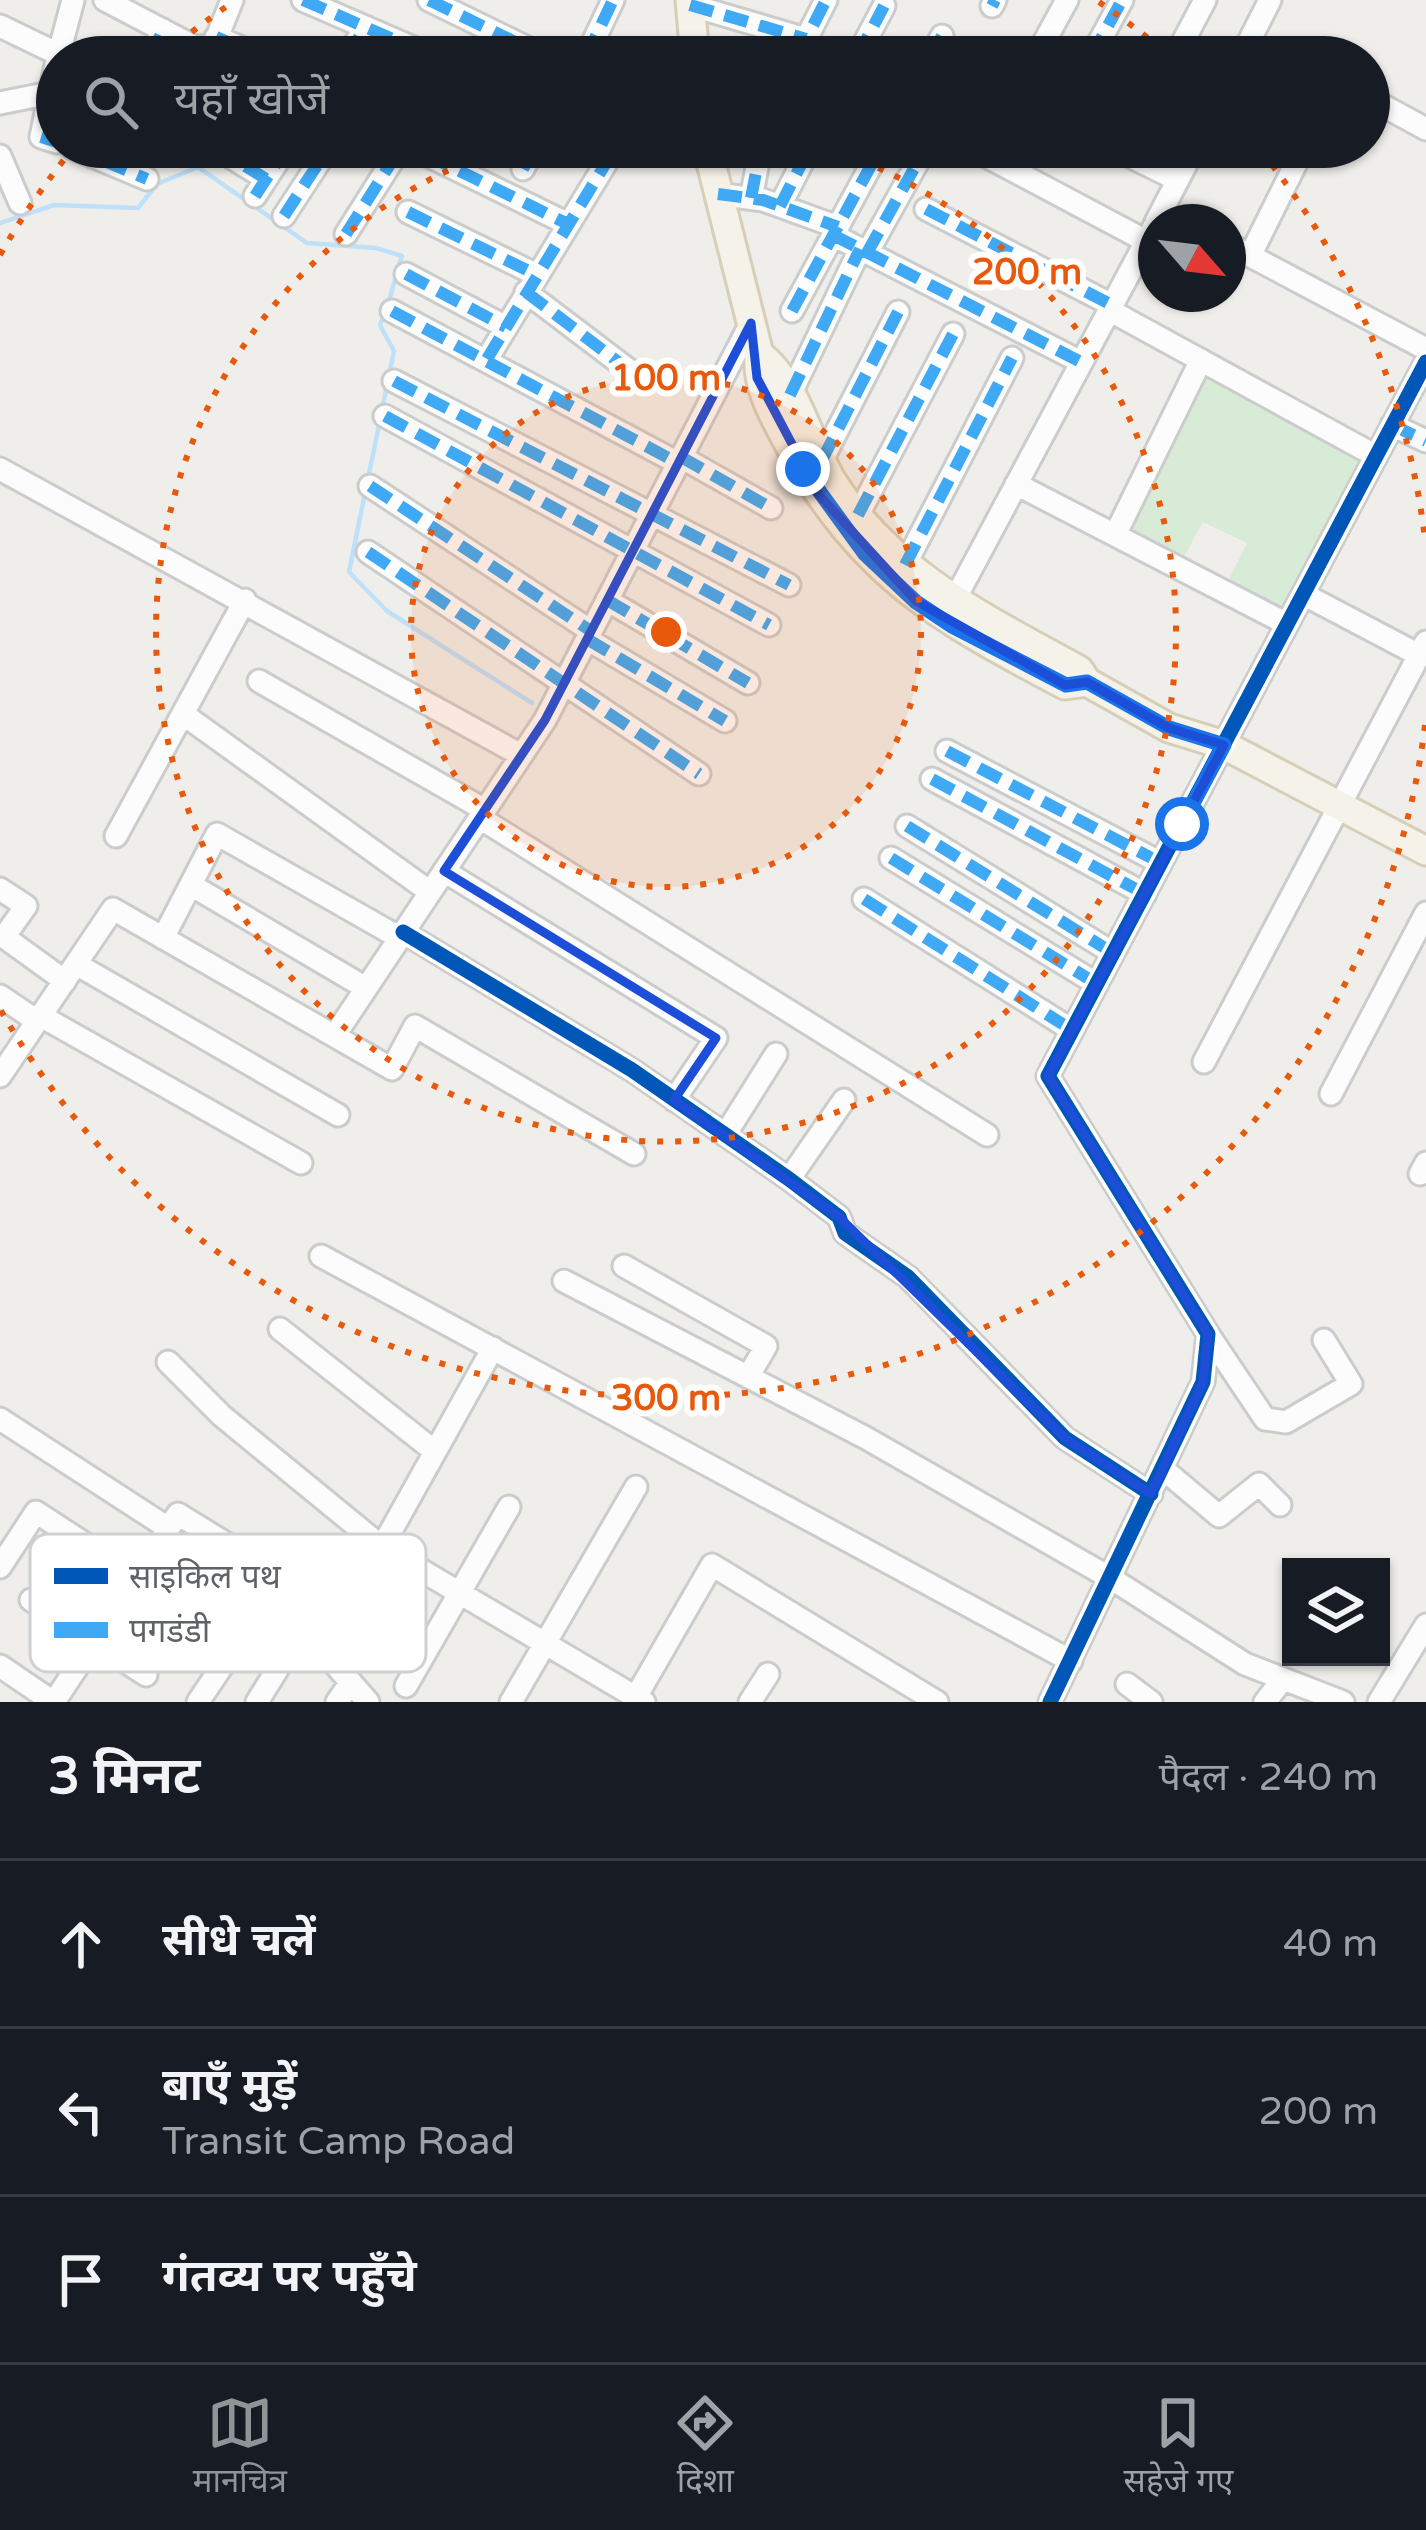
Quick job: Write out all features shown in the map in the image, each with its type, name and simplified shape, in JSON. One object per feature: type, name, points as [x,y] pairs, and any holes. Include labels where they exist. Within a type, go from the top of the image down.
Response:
[{"type":"main road","points":[[690,2],[693,36]]},
{"type":"main road","points":[[712,168],[759,354],[757,378],[819,496],[865,554],[942,602],[1078,670],[1087,682],[1169,728],[1224,745],[1426,851]]},
{"type":"main road","points":[[759,354],[776,367],[822,460],[858,514],[942,602]]},
{"type":"street","points":[[105,0],[174,36]]},
{"type":"street","points":[[217,36],[232,0]]},
{"type":"street","points":[[303,0],[377,36]]},
{"type":"street","points":[[429,0],[496,36]]},
{"type":"street","points":[[596,36],[613,0]]},
{"type":"street","points":[[807,36],[826,0]]},
{"type":"street","points":[[1047,36],[1067,0]]},
{"type":"street","points":[[1102,36],[1122,0]]},
{"type":"street","points":[[1186,36],[1204,0]]},
{"type":"street","points":[[1252,36],[1270,0]]},
{"type":"street","points":[[61,36],[67,2]]},
{"type":"street","points":[[690,2],[772,36]]},
{"type":"street","points":[[868,36],[884,6]]},
{"type":"street","points":[[0,26],[36,45]]},
{"type":"street","points":[[360,36],[366,27]]},
{"type":"street","points":[[160,36],[163,30]]},
{"type":"street","points":[[0,104],[36,96]]},
{"type":"street","points":[[1390,109],[1426,129]]},
{"type":"street","points":[[0,156],[20,203]]},
{"type":"street","points":[[121,168],[147,179]]},
{"type":"street","points":[[238,168],[260,188],[273,168]]},
{"type":"street","points":[[284,216],[315,168]]},
{"type":"street","points":[[346,234],[388,168]]},
{"type":"street","points":[[454,168],[568,224]]},
{"type":"street","points":[[487,359],[603,168]]},
{"type":"street","points":[[752,198],[757,168]]},
{"type":"street","points":[[780,206],[799,168]]},
{"type":"street","points":[[792,311],[870,168]]},
{"type":"street","points":[[790,395],[864,251],[913,168]]},
{"type":"street","points":[[1020,168],[1138,217]]},
{"type":"street","points":[[1156,168],[1178,180]]},
{"type":"street","points":[[1165,204],[1184,168]]},
{"type":"street","points":[[1250,256],[1294,168]]},
{"type":"street","points":[[718,194],[780,206],[835,231],[864,251],[1082,362]]},
{"type":"street","points":[[926,209],[1376,456]]},
{"type":"street","points":[[407,212],[531,284],[638,377]]},
{"type":"street","points":[[1246,254],[1426,349]]},
{"type":"street","points":[[942,602],[1016,484],[1138,256]]},
{"type":"street","points":[[406,274],[506,327]]},
{"type":"street","points":[[392,310],[771,508]]},
{"type":"street","points":[[822,460],[898,313]]},
{"type":"street","points":[[335,1035],[563,685],[751,323]]},
{"type":"street","points":[[858,514],[953,334]]},
{"type":"street","points":[[905,565],[1012,358]]},
{"type":"street","points":[[1115,536],[1201,360]]},
{"type":"street","points":[[1324,1340],[1351,1384],[1286,1422],[1265,1419],[1048,1076],[1426,362]]},
{"type":"street","points":[[394,381],[789,585]]},
{"type":"street","points":[[385,416],[769,625]]},
{"type":"street","points":[[1392,425],[1426,441]]},
{"type":"street","points":[[0,470],[521,755]]},
{"type":"street","points":[[1016,484],[1287,625]]},
{"type":"street","points":[[370,486],[725,721]]},
{"type":"street","points":[[368,552],[700,774]]},
{"type":"street","points":[[1204,1062],[1423,649],[1303,594]]},
{"type":"street","points":[[116,836],[244,600]]},
{"type":"street","points":[[607,600],[748,683]]},
{"type":"street","points":[[259,681],[482,814],[987,1135]]},
{"type":"street","points":[[183,714],[430,892]]},
{"type":"street","points":[[947,751],[1161,863]]},
{"type":"street","points":[[932,779],[1145,894]]},
{"type":"street","points":[[907,826],[1113,953]]},
{"type":"street","points":[[163,938],[218,834],[401,935],[674,1100],[789,1179],[839,1217],[845,1233],[908,1276],[1066,1438],[1151,1494]]},
{"type":"street","points":[[891,858],[1097,984]]},
{"type":"street","points":[[444,871],[716,1038],[674,1100]]},
{"type":"street","points":[[191,884],[366,988]]},
{"type":"street","points":[[0,889],[26,906],[2,940],[338,1115]]},
{"type":"street","points":[[864,899],[1072,1030]]},
{"type":"street","points":[[0,1076],[113,909],[392,1069],[416,1025],[634,1154]]},
{"type":"street","points":[[1331,1094],[1426,913]]},
{"type":"street","points":[[0,996],[301,1163]]},
{"type":"street","points":[[725,1135],[776,1054]]},
{"type":"street","points":[[789,1179],[844,1100]]},
{"type":"street","points":[[321,1256],[1070,1661]]},
{"type":"street","points":[[624,1266],[766,1346],[748,1376]]},
{"type":"street","points":[[563,1281],[748,1376],[1112,1579],[1245,1664],[1343,1702]]},
{"type":"street","points":[[280,1329],[433,1450]]},
{"type":"street","points":[[1050,1702],[1203,1382],[1208,1334]]},
{"type":"street","points":[[389,1534],[493,1348]]},
{"type":"street","points":[[168,1362],[222,1416],[366,1534]]},
{"type":"street","points":[[0,1419],[169,1528]]},
{"type":"street","points":[[1163,1469],[1219,1516],[1259,1484],[1280,1505]]},
{"type":"street","points":[[512,1702],[636,1487]]},
{"type":"street","points":[[426,1652],[509,1507]]},
{"type":"street","points":[[0,1567],[7,1540],[36,1512],[71,1534]]},
{"type":"street","points":[[165,1534],[178,1514],[210,1534]]},
{"type":"street","points":[[426,1573],[638,1700],[712,1565],[937,1702]]},
{"type":"street","points":[[1379,1702],[1426,1625]]},
{"type":"street","points":[[0,1666],[54,1702],[74,1672]]},
{"type":"street","points":[[141,1672],[146,1675]]},
{"type":"street","points":[[197,1702],[217,1672]]},
{"type":"street","points":[[257,1702],[276,1672]]},
{"type":"street","points":[[342,1672],[368,1702]]},
{"type":"street","points":[[406,1686],[414,1672]]},
{"type":"street","points":[[750,1702],[768,1674]]},
{"type":"street","points":[[1265,1702],[1283,1678]]},
{"type":"street","points":[[337,1702],[351,1682]]},
{"type":"street","points":[[1127,1684],[1151,1702]]},
{"type":"highlighted area","points":[[751,323],[757,378],[819,495],[916,601],[1065,685],[1087,682],[1169,728],[1224,745],[1048,1076],[1208,1334],[1203,1382],[1151,1494],[1065,1438],[839,1217],[674,1100],[716,1038],[444,871],[545,720]]},
{"type":"green space","points":[[1204,370],[1365,456],[1281,611],[1227,583],[1247,543],[1203,522],[1181,562],[1122,531]]},
{"type":"waterway","points":[[0,223],[54,205],[138,208],[157,184],[196,168]]},
{"type":"waterway","points":[[199,168],[307,243],[376,248],[402,256],[388,304]]},
{"type":"waterway","points":[[384,315],[380,325],[394,351],[349,572],[387,611],[532,703]]},
{"type":"marked path","points":[[303,0],[386,36]]},
{"type":"marked path","points":[[429,0],[503,36]]},
{"type":"marked path","points":[[596,36],[613,0]]},
{"type":"marked path","points":[[808,36],[826,0]]},
{"type":"marked path","points":[[992,6],[995,0]]},
{"type":"marked path","points":[[1102,36],[1122,0]]},
{"type":"marked path","points":[[690,5],[796,36]]},
{"type":"marked path","points":[[868,36],[884,6]]},
{"type":"marked path","points":[[360,36],[366,27]]},
{"type":"marked path","points":[[160,36],[163,30]]},
{"type":"marked path","points":[[121,168],[147,179]]},
{"type":"marked path","points":[[248,168],[266,179]]},
{"type":"marked path","points":[[255,196],[273,168]]},
{"type":"marked path","points":[[284,216],[315,168]]},
{"type":"marked path","points":[[346,234],[388,168]]},
{"type":"marked path","points":[[454,168],[568,224]]},
{"type":"marked path","points":[[487,359],[603,168]]},
{"type":"marked path","points":[[751,198],[757,168]]},
{"type":"marked path","points":[[780,206],[799,168]]},
{"type":"marked path","points":[[792,311],[870,168]]},
{"type":"marked path","points":[[867,253],[914,168]]},
{"type":"marked path","points":[[718,194],[763,200],[838,227]]},
{"type":"marked path","points":[[926,209],[1112,305]]},
{"type":"marked path","points":[[408,212],[537,275]]},
{"type":"marked path","points":[[833,235],[1081,362]]},
{"type":"marked path","points":[[790,395],[860,249]]},
{"type":"marked path","points":[[406,274],[506,327]]},
{"type":"marked path","points":[[526,292],[638,377]]},
{"type":"marked path","points":[[392,311],[678,463]]},
{"type":"marked path","points":[[822,460],[898,312]]},
{"type":"marked path","points":[[858,515],[953,334]]},
{"type":"marked path","points":[[905,565],[1012,358]]},
{"type":"marked path","points":[[394,381],[789,585]]},
{"type":"marked path","points":[[385,416],[769,625]]},
{"type":"marked path","points":[[1392,425],[1426,441]]},
{"type":"marked path","points":[[681,457],[771,508]]},
{"type":"marked path","points":[[370,486],[591,631]]},
{"type":"marked path","points":[[368,552],[699,774]]},
{"type":"marked path","points":[[607,600],[748,683]]},
{"type":"marked path","points":[[587,639],[725,721]]},
{"type":"marked path","points":[[947,751],[1161,863]]},
{"type":"marked path","points":[[932,779],[1145,894]]},
{"type":"marked path","points":[[907,826],[1113,953]]},
{"type":"marked path","points":[[891,858],[1097,984]]},
{"type":"marked path","points":[[864,899],[1072,1030]]},
{"type":"cycle path","points":[[1050,1702],[1203,1382],[1208,1334],[1048,1076],[1426,362]]},
{"type":"cycle path","points":[[403,932],[632,1070],[789,1179],[839,1217],[845,1233],[908,1277],[1065,1438],[1151,1494]]},
{"type":"route","points":[[803,469],[865,554],[916,602],[952,626],[1066,685],[1087,682],[1169,728],[1224,745],[1182,824]]}]
